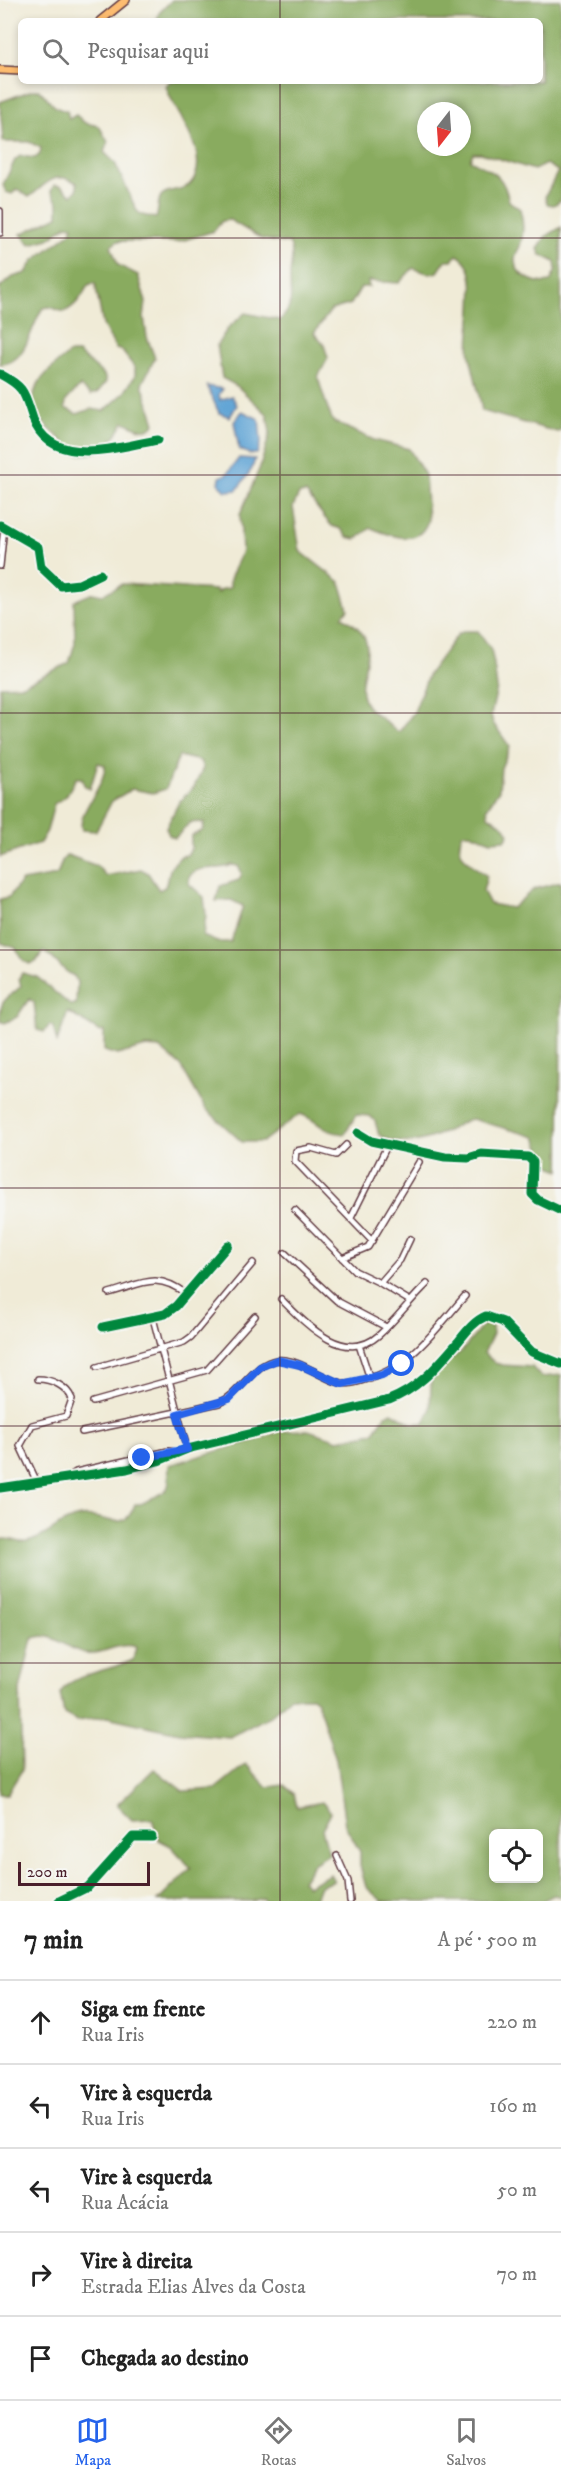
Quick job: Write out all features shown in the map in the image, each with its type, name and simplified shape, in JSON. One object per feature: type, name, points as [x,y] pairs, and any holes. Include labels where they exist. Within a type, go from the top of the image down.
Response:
[{"type":"main road","points":[[104,18],[126,0]]},
{"type":"main road","points":[[0,70],[18,71]]},
{"type":"street","points":[[0,211],[0,234]]},
{"type":"street","points":[[0,374],[22,387],[36,425],[43,435],[60,448],[84,451],[158,440]]},
{"type":"street","points":[[0,566],[2,526],[38,547],[41,567],[61,586],[79,584],[100,574]]},
{"type":"street","points":[[358,1133],[371,1141],[445,1157],[468,1158],[481,1154],[528,1157],[532,1162],[532,1194],[538,1200],[561,1211]]},
{"type":"street","points":[[346,1145],[336,1155],[303,1147],[296,1151],[294,1157],[299,1167],[372,1241]]},
{"type":"street","points":[[351,1218],[385,1150]]},
{"type":"street","points":[[342,1258],[363,1251],[372,1241],[419,1162]]},
{"type":"street","points":[[295,1210],[355,1271],[380,1282],[410,1301]]},
{"type":"street","points":[[380,1282],[400,1260],[410,1239]]},
{"type":"street","points":[[103,1327],[153,1318],[170,1310],[228,1245]]},
{"type":"street","points":[[285,1253],[337,1301],[387,1327]]},
{"type":"street","points":[[97,1367],[161,1349],[191,1337],[254,1263]]},
{"type":"street","points":[[109,1293],[158,1280],[172,1284],[186,1294]]},
{"type":"street","points":[[281,1299],[320,1335],[342,1345],[359,1345],[378,1336],[427,1284]]},
{"type":"street","points":[[82,1432],[177,1414],[229,1399],[260,1367],[277,1360],[300,1365],[342,1384],[370,1378],[392,1370],[416,1352],[465,1296]]},
{"type":"street","points":[[93,1402],[207,1370],[255,1316]]},
{"type":"street","points":[[0,1488],[68,1477],[76,1472],[168,1451],[178,1452],[402,1395],[423,1381],[471,1326],[486,1316],[503,1322],[532,1352],[561,1364]]},
{"type":"street","points":[[153,1318],[187,1449]]},
{"type":"street","points":[[359,1345],[370,1378]]},
{"type":"street","points":[[37,1482],[20,1446],[32,1425],[66,1416],[72,1399],[63,1387],[46,1379],[38,1379]]},
{"type":"street","points":[[59,1901],[88,1887],[133,1837],[152,1837]]},
{"type":"street","points":[[337,1856],[348,1881],[350,1901]]},
{"type":"green space","points":[[172,0],[561,0],[561,200],[554,205],[547,204],[545,197],[558,171],[546,164],[534,170],[481,153],[473,153],[470,160],[496,175],[504,185],[509,201],[520,209],[523,232],[515,259],[522,275],[533,281],[550,282],[556,270],[555,262],[541,255],[538,249],[545,237],[561,227],[561,431],[557,432],[482,411],[469,345],[473,286],[471,273],[466,262],[457,255],[452,260],[446,260],[438,272],[430,274],[413,268],[399,283],[368,281],[369,287],[361,287],[351,304],[331,310],[314,333],[324,345],[328,358],[318,377],[334,422],[374,440],[409,449],[425,475],[428,520],[424,529],[419,534],[404,538],[371,528],[356,539],[347,537],[341,529],[332,526],[306,493],[299,494],[293,507],[300,551],[340,582],[348,609],[342,617],[357,627],[365,638],[367,649],[362,695],[367,706],[394,729],[399,732],[414,712],[429,673],[458,634],[465,631],[478,631],[491,649],[497,688],[491,715],[493,723],[510,747],[501,768],[499,790],[487,808],[488,815],[505,827],[509,834],[505,840],[491,841],[470,833],[463,833],[460,847],[465,859],[487,876],[483,891],[490,904],[512,908],[534,889],[561,882],[560,1170],[546,1164],[536,1137],[472,1119],[424,1140],[397,1142],[379,1135],[375,1121],[370,1116],[356,1115],[345,1134],[324,1128],[300,1114],[262,1142],[242,1142],[205,1108],[181,1066],[159,1048],[146,1047],[117,1055],[104,1051],[104,1031],[100,1032],[68,1012],[57,1042],[53,1027],[50,1025],[44,1032],[37,1030],[34,1002],[29,999],[17,1017],[5,1023],[0,1021],[3,1003],[21,986],[19,979],[22,973],[37,977],[70,1005],[76,1004],[77,982],[74,976],[43,951],[36,962],[29,964],[23,960],[16,948],[1,943],[0,899],[9,897],[22,881],[57,875],[67,855],[97,866],[106,876],[141,869],[148,873],[159,890],[165,887],[171,867],[181,856],[187,855],[191,849],[191,836],[203,830],[204,823],[191,822],[175,838],[169,835],[166,828],[179,802],[194,787],[203,768],[200,761],[179,756],[166,789],[153,793],[132,789],[112,801],[96,831],[82,830],[83,815],[104,774],[105,765],[98,763],[90,789],[84,785],[82,778],[76,778],[66,796],[54,804],[47,831],[40,843],[0,857],[0,686],[23,685],[69,663],[75,643],[74,601],[93,593],[102,595],[122,584],[216,590],[218,593],[222,589],[230,588],[230,579],[242,551],[240,515],[260,467],[270,433],[267,414],[237,386],[222,378],[217,345],[228,328],[245,313],[280,320],[285,314],[291,298],[291,248],[290,244],[262,239],[230,220],[222,221],[214,231],[178,242],[118,241],[111,246],[118,265],[138,275],[146,302],[144,317],[147,337],[155,358],[142,384],[155,423],[148,429],[144,429],[124,422],[116,436],[99,451],[84,455],[76,454],[42,421],[35,411],[33,401],[39,382],[53,366],[70,353],[78,353],[104,375],[106,382],[97,393],[91,395],[80,386],[66,401],[65,408],[77,414],[91,409],[104,411],[124,393],[135,376],[135,368],[122,351],[116,349],[103,325],[95,283],[88,285],[78,301],[64,312],[50,307],[43,308],[22,351],[9,363],[0,364],[0,287],[13,277],[26,273],[33,261],[71,232],[73,226],[67,225],[49,239],[30,244],[21,234],[58,216],[58,203],[51,191],[54,185],[61,186],[72,195],[77,190],[77,183],[69,179],[56,178],[29,197],[17,189],[12,194],[6,192],[3,185],[15,160],[20,156],[35,158],[40,154],[41,148],[29,142],[3,142],[0,102],[32,90],[39,90],[55,106],[67,110],[69,119],[76,115],[85,123],[99,126],[108,142],[104,152],[115,163],[137,211],[142,215],[156,218],[161,196],[190,184],[196,174],[198,163],[196,150],[168,92],[168,84],[543,84],[543,18],[158,18],[159,13]],"holes":[[[232,865],[238,866],[242,873],[239,880],[220,886],[216,901],[231,900],[243,906],[231,942],[217,942],[203,936],[206,915],[204,897],[189,884],[189,877],[198,870]]]},
{"type":"green space","points":[[484,1324],[492,1326],[493,1334],[484,1353],[495,1363],[532,1367],[541,1377],[561,1375],[561,1897],[554,1895],[542,1901],[382,1901],[366,1887],[360,1866],[360,1852],[345,1825],[336,1760],[317,1701],[312,1697],[291,1697],[270,1716],[230,1737],[179,1733],[107,1717],[77,1721],[64,1714],[60,1693],[66,1686],[83,1676],[133,1660],[136,1647],[123,1646],[85,1653],[52,1638],[32,1639],[20,1690],[22,1770],[7,1794],[0,1794],[0,1540],[27,1542],[34,1540],[80,1517],[89,1516],[112,1521],[125,1519],[135,1504],[140,1504],[167,1489],[169,1465],[280,1431],[308,1430],[338,1440],[373,1433],[386,1415],[392,1412],[411,1423],[424,1423],[430,1410],[431,1382],[436,1369],[462,1351]]},
{"type":"green space","points":[[246,1764],[267,1787],[284,1785],[294,1794],[297,1807],[322,1802],[331,1812],[322,1829],[329,1854],[313,1864],[302,1881],[308,1886],[330,1874],[334,1881],[320,1886],[314,1901],[264,1901],[263,1898],[252,1901],[158,1901],[191,1868],[171,1846],[159,1840],[152,1819],[132,1820],[117,1805],[154,1769],[183,1791],[215,1789]]},
{"type":"water","points":[[207,386],[223,389],[219,394],[220,400],[232,396],[237,405],[230,417],[219,413]]},
{"type":"water","points":[[242,411],[259,419],[261,441],[257,454],[249,454],[239,449],[234,422]]},
{"type":"water","points":[[239,458],[255,459],[252,469],[237,490],[226,491],[219,484],[220,477],[227,474]]},
{"type":"cycle path","points":[[0,374],[15,383],[23,392],[42,435],[55,445],[71,450],[88,451],[158,440]]},
{"type":"cycle path","points":[[0,525],[38,547],[41,567],[61,586],[79,584],[100,574]]},
{"type":"cycle path","points":[[358,1133],[371,1141],[445,1157],[468,1158],[481,1154],[528,1157],[533,1162],[532,1194],[538,1200],[561,1211]]},
{"type":"cycle path","points":[[103,1327],[165,1314],[176,1306],[228,1245]]},
{"type":"cycle path","points":[[0,1488],[127,1469],[158,1461],[187,1449],[389,1400],[419,1383],[443,1360],[470,1327],[486,1316],[503,1322],[532,1352],[561,1364]]},
{"type":"cycle path","points":[[59,1901],[88,1887],[133,1837],[152,1837]]},
{"type":"route","points":[[142,1458],[187,1449],[177,1414],[229,1399],[260,1367],[267,1363],[277,1360],[287,1361],[342,1384],[352,1384],[382,1375],[402,1364]]}]
